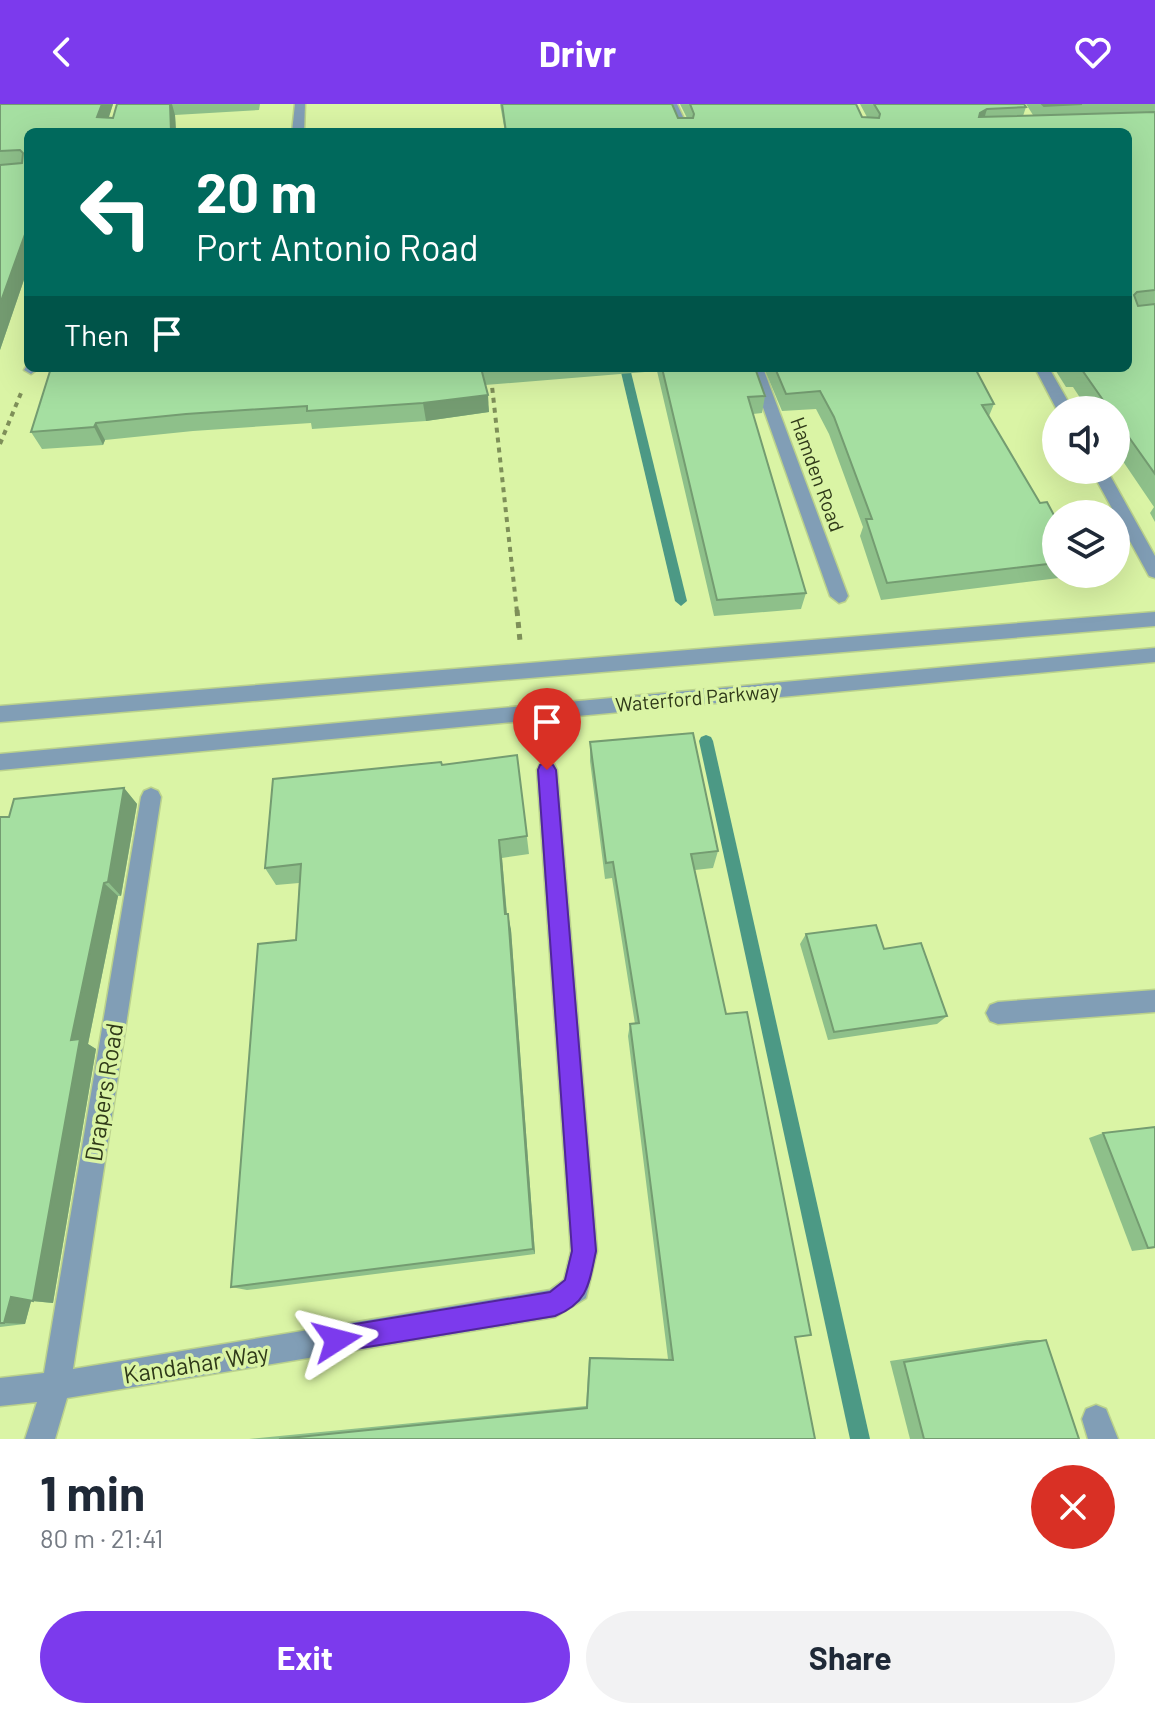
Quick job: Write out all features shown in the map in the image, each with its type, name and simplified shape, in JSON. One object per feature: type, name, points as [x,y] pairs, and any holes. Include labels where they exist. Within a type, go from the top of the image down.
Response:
[{"type":"street","points":[[298,128],[300,104]]},
{"type":"street","points":[[672,104],[682,128]]},
{"type":"street","name":"Hamden Road","points":[[757,372],[839,596]]},
{"type":"street","points":[[1044,372],[1057,396]]},
{"type":"street","points":[[1107,484],[1155,572]]},
{"type":"street","name":"Waterford Parkway","points":[[0,714],[1155,619]]},
{"type":"street","name":"Waterford Parkway","points":[[0,762],[1155,655]]},
{"type":"street","name":"Kandahar Way","points":[[0,1392],[56,1386],[555,1303],[576,1288],[584,1251],[547,770]]},
{"type":"street","name":"Drapers Road","points":[[40,1439],[56,1386],[151,797]]},
{"type":"street","points":[[998,1013],[1155,1001]]},
{"type":"path","points":[[0,444],[31,372]]},
{"type":"path","points":[[490,372],[524,671]]},
{"type":"building","points":[[0,104],[102,104],[97,117],[113,118],[117,104],[170,104],[171,128],[24,128],[24,237],[0,304],[0,165],[22,163],[23,153],[20,150],[0,151]]},
{"type":"building","points":[[502,104],[672,104],[678,118],[693,118],[690,104],[856,104],[862,117],[879,118],[874,104],[1024,104],[1026,107],[987,109],[979,117],[1155,112],[1155,290],[1134,295],[1138,306],[1155,304],[1155,474],[1130,439],[1130,396],[1100,396],[1083,372],[1132,372],[1132,128],[505,128]]},
{"type":"building","points":[[50,372],[482,372],[488,395],[307,411],[307,406],[186,414],[31,432]]},
{"type":"building","points":[[663,372],[756,372],[765,396],[748,397],[806,593],[717,600]]},
{"type":"building","points":[[777,372],[977,372],[994,404],[982,405],[1042,503],[1042,565],[887,583],[866,519],[872,519],[834,417],[820,391],[786,394]]},
{"type":"building","points":[[693,733],[718,851],[691,854],[726,1014],[747,1012],[811,1335],[795,1337],[815,1439],[279,1439],[587,1408],[590,1358],[673,1360],[630,1024],[639,1023],[613,862],[606,863],[590,742]]},
{"type":"building","points":[[517,755],[527,836],[499,840],[505,914],[508,914],[533,1249],[231,1287],[258,944],[296,940],[301,864],[265,868],[273,779],[441,762],[442,765]]},
{"type":"building","points":[[124,788],[108,882],[104,883],[71,1040],[80,1039],[33,1301],[11,1297],[4,1323],[0,1323],[0,817],[9,817],[14,799]]},
{"type":"building","points":[[876,925],[884,949],[921,943],[947,1016],[834,1032],[806,934]]},
{"type":"building","points":[[1155,1127],[1155,1247],[1148,1248],[1103,1133]]},
{"type":"building","points":[[1046,1340],[1079,1439],[924,1439],[904,1362]]},
{"type":"waterway","points":[[626,372],[681,601]]},
{"type":"waterway","points":[[706,741],[860,1439]]},
{"type":"route","points":[[337,1340],[555,1303],[576,1288],[584,1251],[547,770]]}]
